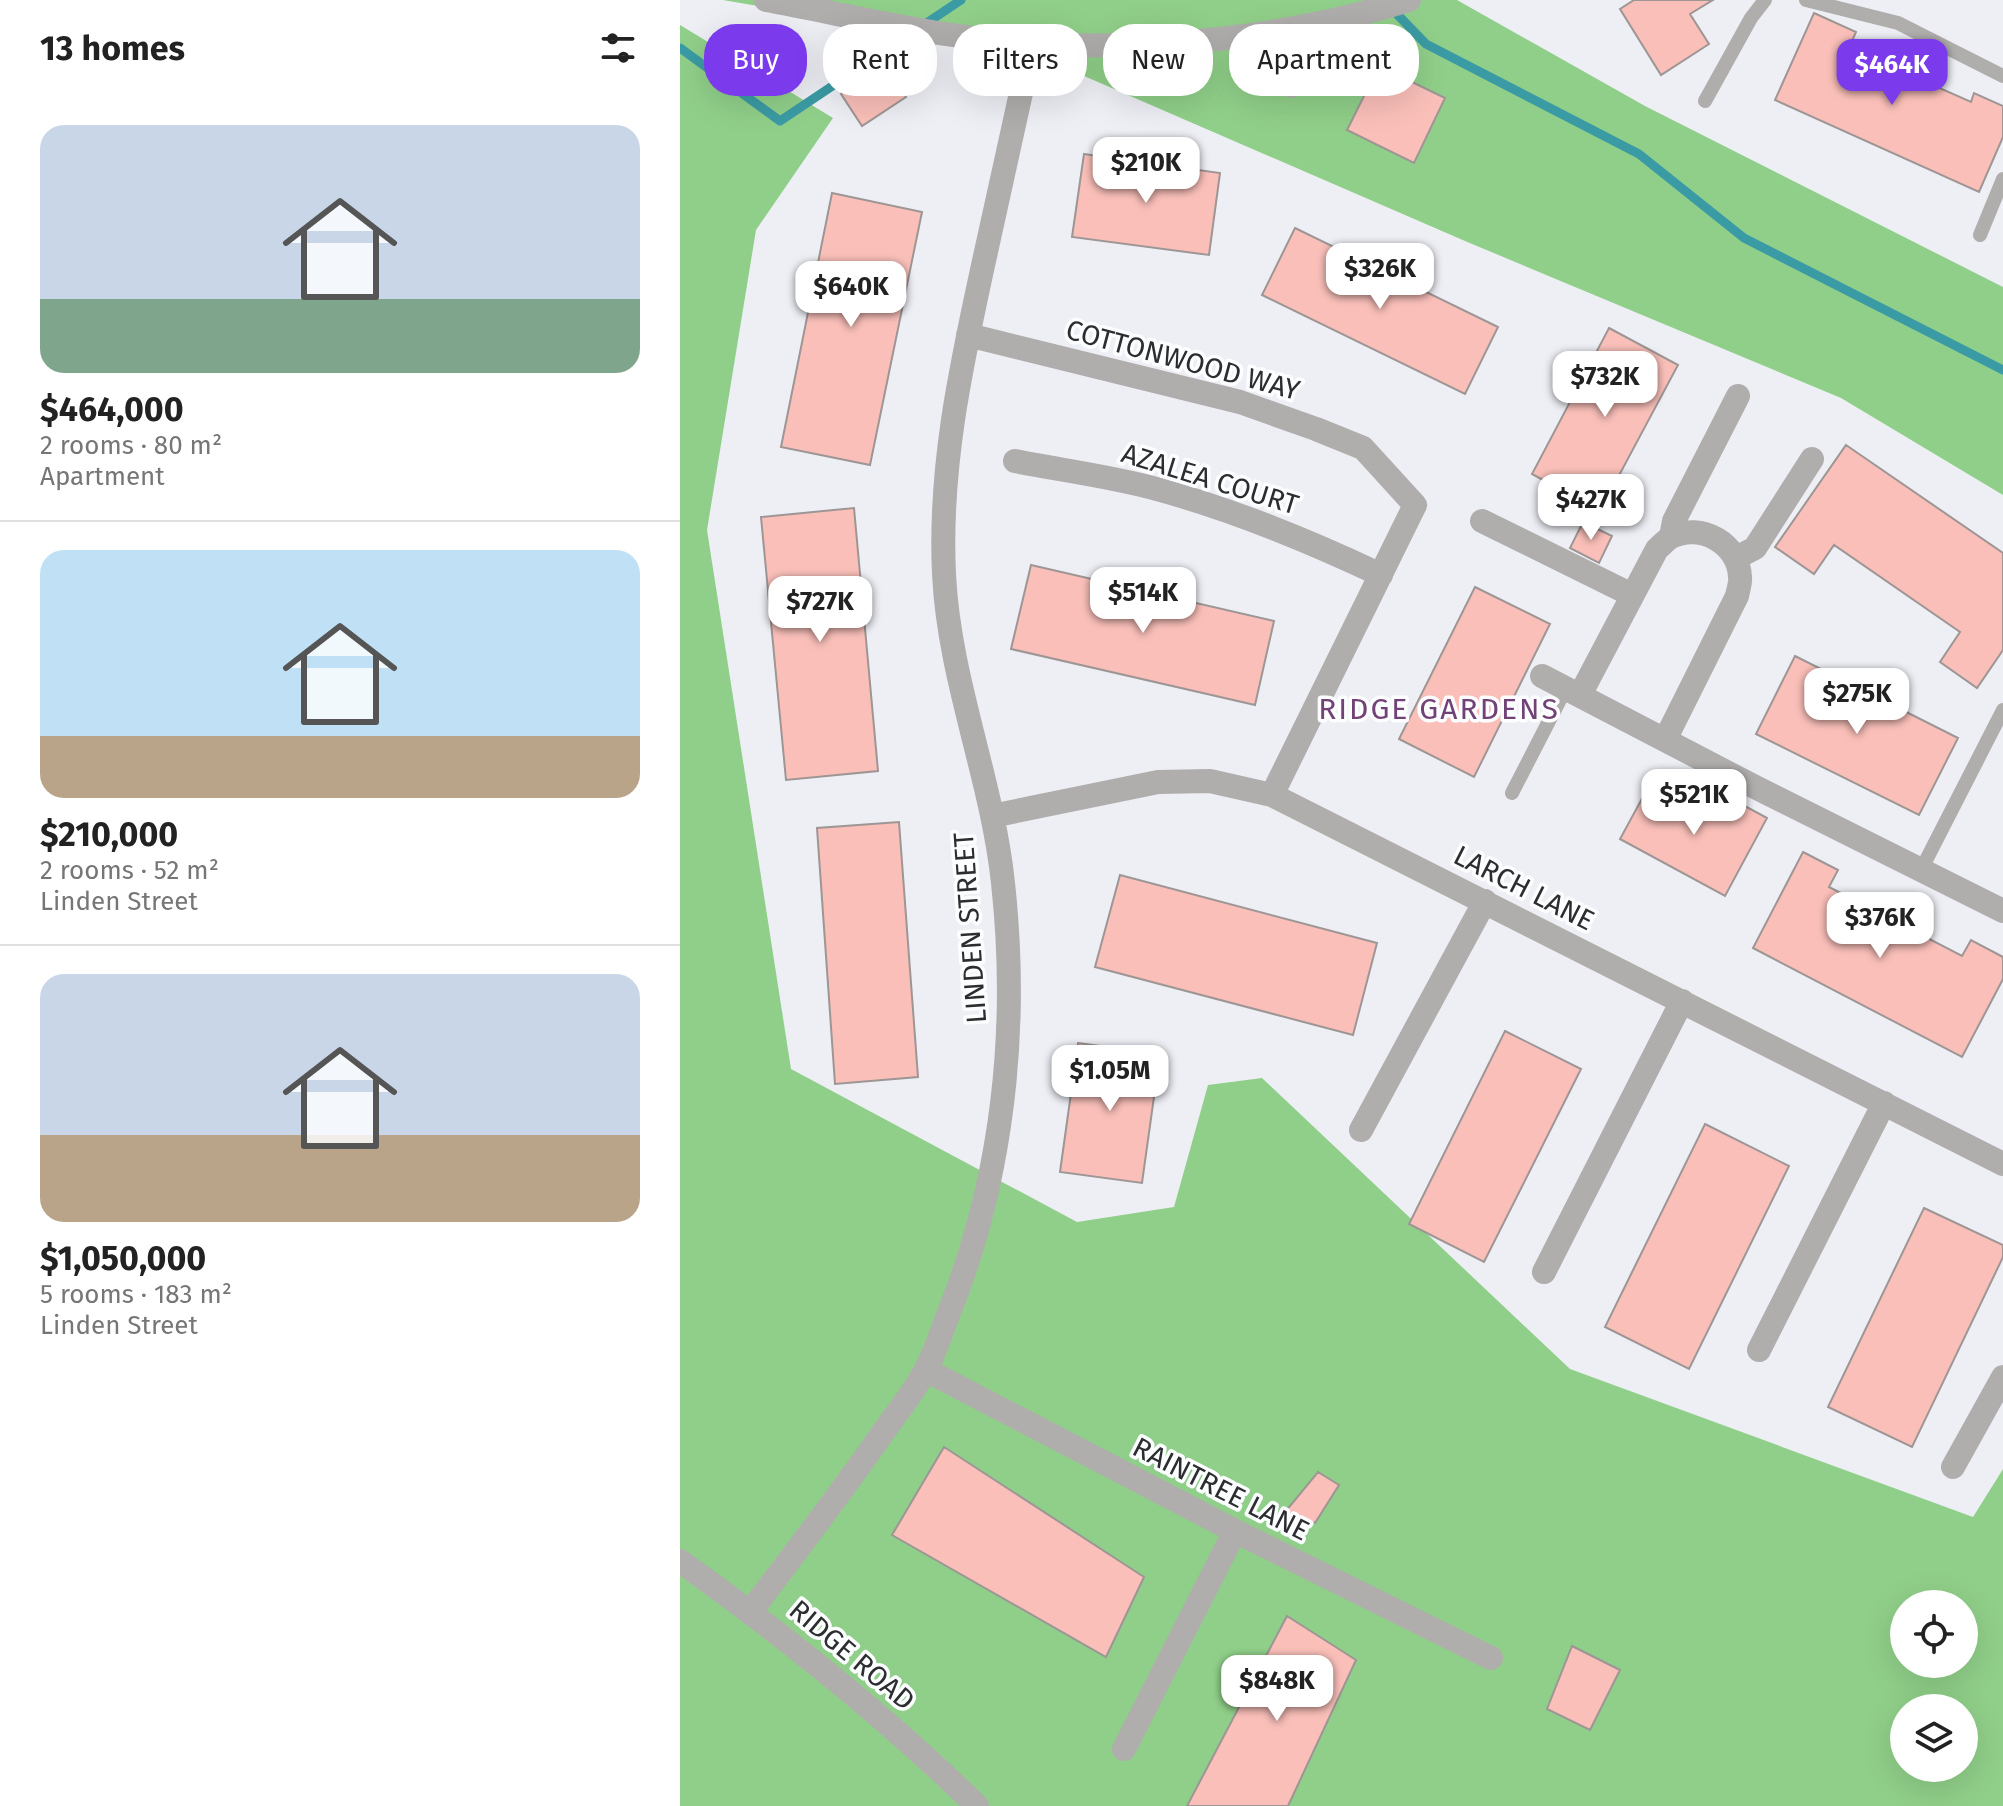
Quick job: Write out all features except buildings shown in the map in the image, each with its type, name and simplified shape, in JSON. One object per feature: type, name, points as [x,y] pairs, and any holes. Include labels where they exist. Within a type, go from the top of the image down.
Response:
[{"type":"street","points":[[766,0],[953,35]]},
{"type":"street","points":[[1312,24],[1409,0]]},
{"type":"street","points":[[1087,44],[1229,37]]},
{"type":"street","name":"LINDEN STREET","points":[[751,1611],[871,1450],[926,1370],[963,1279],[985,1202],[1000,1122],[1008,1042],[1009,962],[1003,881],[992,816],[954,661],[944,575],[944,494],[952,415],[1020,96]]},
{"type":"street","name":"COTTONWOOD WAY","points":[[968,335],[1240,402],[1363,448],[1415,505],[1272,795]]},
{"type":"street","points":[[1671,537],[1674,521],[1738,396]]},
{"type":"street","points":[[1736,558],[1755,548],[1812,459]]},
{"type":"street","name":"AZALEA COURT","points":[[1015,461],[1151,488],[1247,517],[1381,575]]},
{"type":"street","points":[[1482,521],[1632,595]]},
{"type":"street","points":[[1573,692],[1657,549],[1671,537],[1689,532],[1708,534],[1725,544],[1736,558],[1740,578],[1737,596],[1665,740]]},
{"type":"street","points":[[1542,676],[2003,911]]},
{"type":"street","name":"LARCH LANE","points":[[992,816],[1158,782],[1210,781],[1272,795],[2003,1164]]},
{"type":"street","points":[[1361,1130],[1485,901]]},
{"type":"street","points":[[1544,1272],[1682,1001]]},
{"type":"street","points":[[1759,1350],[1884,1103]]},
{"type":"street","name":"RAINTREE LANE","points":[[926,1370],[1235,1531],[1491,1658]]},
{"type":"street","points":[[1953,1467],[2003,1377]]},
{"type":"street","points":[[1124,1749],[1235,1531]]},
{"type":"street","name":"RIDGE ROAD","points":[[680,1561],[751,1611],[849,1689],[977,1806]]},
{"type":"lane","points":[[1705,101],[1751,18],[1765,0]]},
{"type":"lane","points":[[1806,0],[1898,23],[2003,76]]},
{"type":"lane","points":[[1980,235],[2003,179]]},
{"type":"lane","points":[[1512,793],[1573,692]]},
{"type":"lane","points":[[1921,870],[2003,710]]},
{"type":"green space","points":[[723,0],[1457,0],[1645,106],[2003,287],[2003,495],[1841,398],[1465,241],[1130,96],[1213,96],[1213,24],[1103,24],[1103,84],[1087,77],[1087,24],[953,24],[953,40],[937,37],[937,24],[862,24]]},
{"type":"green space","points":[[680,25],[704,40],[704,96],[797,96],[833,118],[756,230],[707,530],[791,1069],[1077,1222],[1174,1207],[1208,1085],[1262,1078],[1570,1369],[1973,1517],[2003,1469],[2003,1806],[680,1806]]},
{"type":"waterway","points":[[680,48],[780,121],[961,0]]},
{"type":"waterway","points":[[1391,8],[1426,44],[1639,154],[1744,238],[2003,370]]},
{"type":"district","name":"RIDGE GARDENS","points":[[1439,709]]}]
